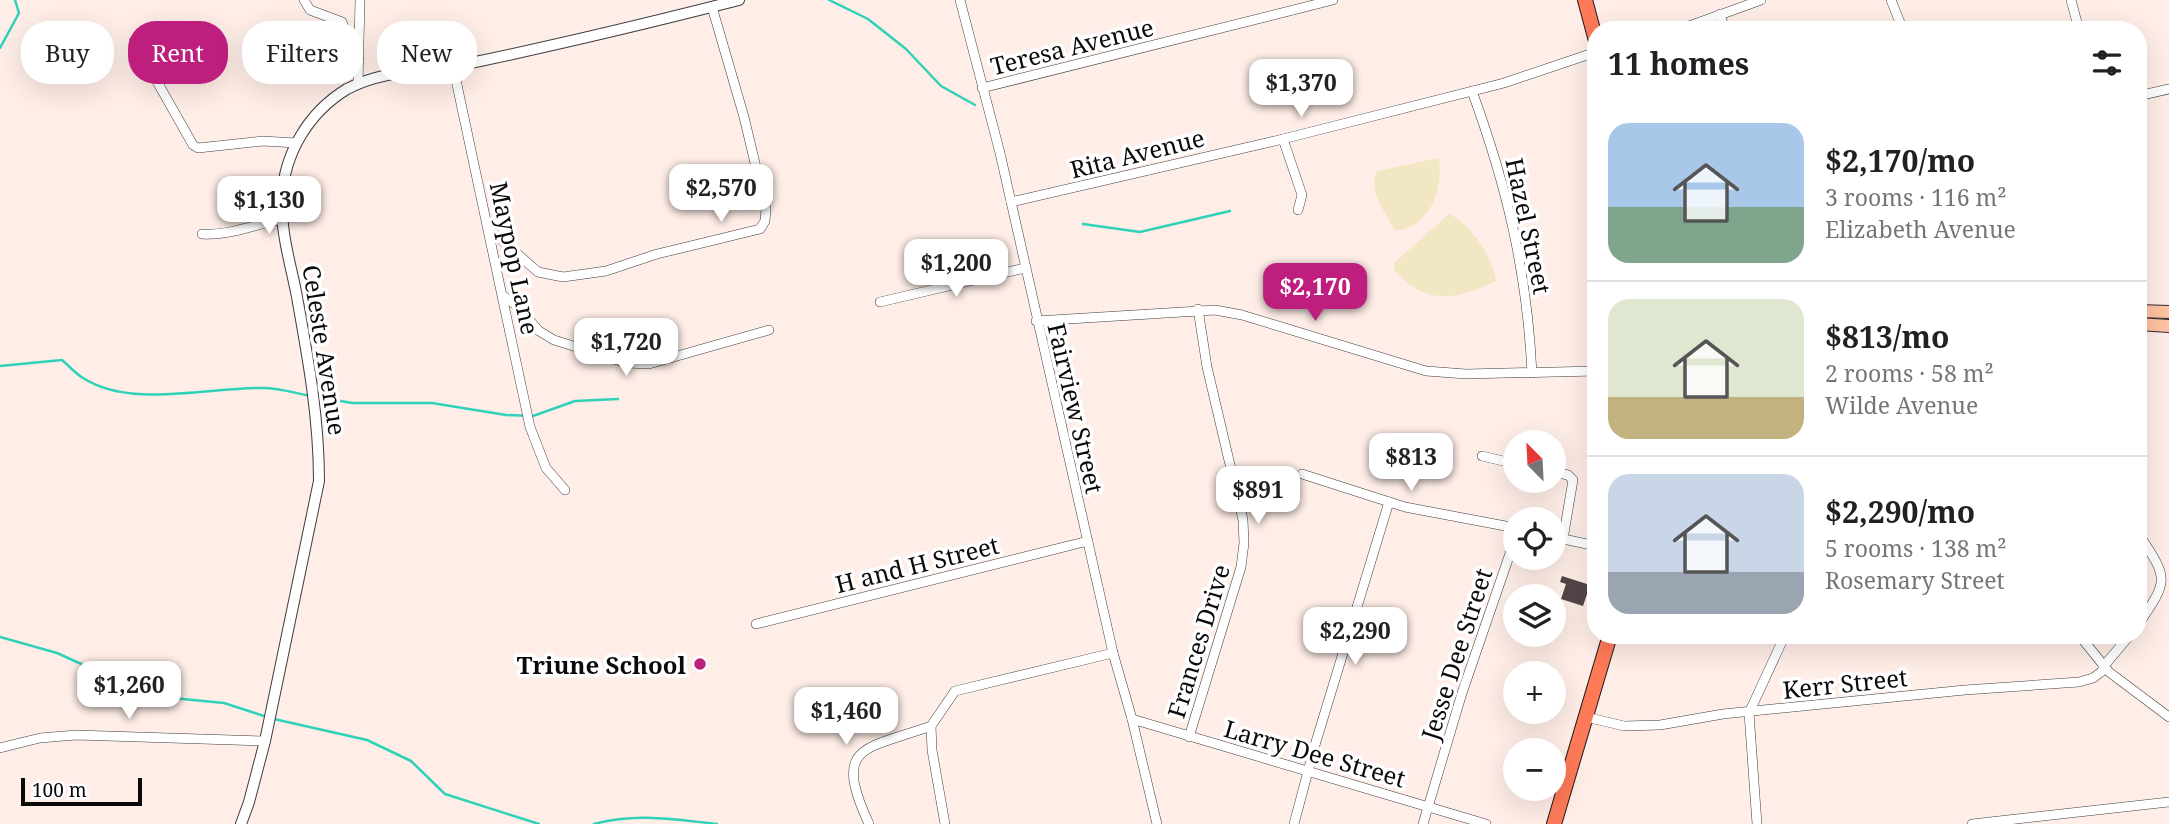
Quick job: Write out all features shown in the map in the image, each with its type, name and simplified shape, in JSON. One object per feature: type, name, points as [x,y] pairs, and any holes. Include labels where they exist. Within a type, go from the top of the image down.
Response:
[{"type":"main road","points":[[1585,0],[1591,21]]},
{"type":"main road","points":[[2147,311],[2169,312]]},
{"type":"main road","points":[[2147,325],[2169,326]]},
{"type":"main road","points":[[1554,824],[1607,644]]},
{"type":"street","points":[[304,0],[310,10],[339,21]]},
{"type":"street","points":[[360,0],[360,21]]},
{"type":"street","name":"Celeste Avenue","points":[[477,61],[739,0]]},
{"type":"street","name":"Fairview Street","points":[[960,0],[1011,202],[1113,653],[1157,824]]},
{"type":"street","name":"Teresa Avenue","points":[[982,88],[1333,0]]},
{"type":"street","points":[[1702,21],[1761,0]]},
{"type":"street","points":[[1891,0],[1899,21]]},
{"type":"street","points":[[2071,0],[2076,21]]},
{"type":"street","points":[[489,229],[538,272],[563,278],[606,271],[657,254],[760,229],[765,221],[766,209],[744,117],[712,7]]},
{"type":"street","points":[[1720,14],[1722,21]]},
{"type":"street","name":"Rita Avenue","points":[[1011,202],[1283,139],[1472,91],[1587,55]]},
{"type":"street","points":[[158,84],[193,145],[198,148],[263,141],[296,143]]},
{"type":"street","name":"Celeste Avenue","points":[[241,824],[250,802],[265,741],[319,481],[314,393],[282,219],[283,186],[296,143],[318,113],[337,96],[358,84]]},
{"type":"street","name":"Maypop Lane","points":[[457,84],[538,451],[551,476],[565,490]]},
{"type":"street","points":[[2147,94],[2169,89]]},
{"type":"street","name":"Hazel Street","points":[[1472,91],[1490,140],[1519,248],[1527,294],[1532,373]]},
{"type":"street","points":[[1283,139],[1302,195],[1298,210]]},
{"type":"street","points":[[202,234],[224,234],[250,225],[282,219]]},
{"type":"street","points":[[880,302],[1025,268]]},
{"type":"street","points":[[503,296],[516,304],[539,331],[554,340],[627,363],[649,363],[769,330]]},
{"type":"street","points":[[1036,321],[1198,309],[1241,314],[1426,371],[1587,371]]},
{"type":"street","name":"Frances Drive","points":[[1189,737],[1241,567],[1244,543],[1243,520],[1208,367],[1198,309]]},
{"type":"street","points":[[1482,456],[1503,461]]},
{"type":"street","points":[[1302,474],[1389,502],[1503,525]]},
{"type":"street","points":[[1566,475],[1573,480],[1566,509]]},
{"type":"street","points":[[1294,824],[1389,502]]},
{"type":"street","points":[[1566,540],[1587,544]]},
{"type":"street","name":"H and H Street","points":[[756,624],[1088,541]]},
{"type":"street","points":[[2147,547],[2163,572],[2165,584],[2161,596],[2147,614]]},
{"type":"street","name":"Jesse Dee Street","points":[[1423,824],[1462,693],[1504,570]]},
{"type":"street","points":[[1757,824],[1749,713],[1781,644]]},
{"type":"street","points":[[2086,644],[2104,668],[2169,717]]},
{"type":"street","points":[[2104,668],[2123,644]]},
{"type":"street","points":[[869,824],[855,793],[851,770],[855,760],[871,747],[931,726],[955,691],[1113,653]]},
{"type":"street","name":"Kerr Street","points":[[1586,717],[1624,726],[1660,725],[1705,716],[1965,690],[2078,682],[2093,678],[2104,668]]},
{"type":"street","name":"Larry Dee Street","points":[[1132,719],[1486,824]]},
{"type":"street","points":[[931,726],[932,750],[945,824]]},
{"type":"street","points":[[0,748],[40,738],[76,735],[265,741]]},
{"type":"street","points":[[1972,824],[2169,802]]},
{"type":"shaded area","points":[[1439,158],[1439,182],[1432,205],[1418,222],[1395,231],[1376,194],[1374,186],[1377,171]]},
{"type":"shaded area","points":[[1449,214],[1465,225],[1480,243],[1496,281],[1467,293],[1436,296],[1410,285],[1394,270],[1394,263]]},
{"type":"building","points":[[1562,576],[1587,584],[1583,606],[1566,601],[1566,584],[1560,582]]},
{"type":"waterway","points":[[0,48],[19,13],[15,0]]},
{"type":"waterway","points":[[829,0],[868,19],[906,49],[941,86],[975,105]]},
{"type":"waterway","points":[[1083,224],[1140,232],[1230,211]]},
{"type":"waterway","points":[[0,366],[62,360],[83,378],[102,387],[147,395],[263,388],[311,396]]},
{"type":"waterway","points":[[318,397],[352,403],[432,403],[506,415],[533,416],[575,401],[618,399]]},
{"type":"waterway","points":[[0,637],[57,653],[152,696],[224,703],[267,717]]},
{"type":"waterway","points":[[274,719],[367,740],[411,761],[445,794],[539,824]]},
{"type":"waterway","points":[[594,824],[640,818],[717,824]]},
{"type":"place","name":"Triune School","points":[[700,664]]}]
